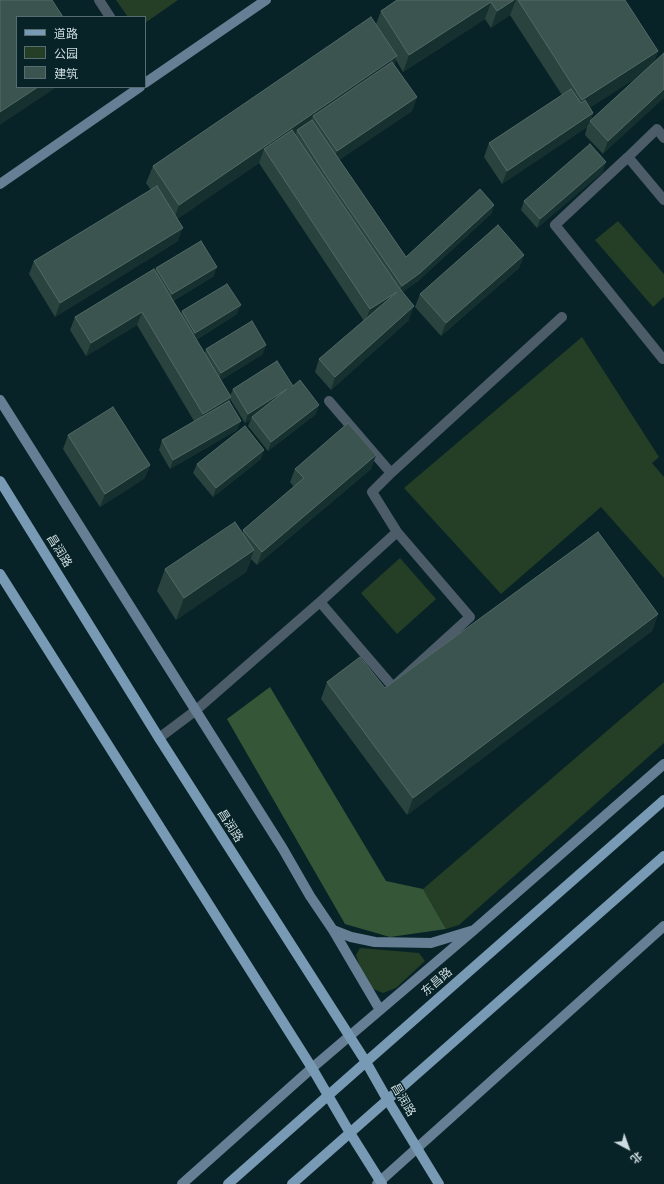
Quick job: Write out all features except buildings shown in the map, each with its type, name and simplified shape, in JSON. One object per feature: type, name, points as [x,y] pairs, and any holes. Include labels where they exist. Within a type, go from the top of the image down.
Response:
[{"type":"main road","name":"昌润路","points":[[0,481],[159,738],[366,1062],[416,1148],[439,1184]]},
{"type":"main road","points":[[0,574],[312,1068],[380,1183]]},
{"type":"main road","name":"东昌路","points":[[228,1184],[664,800]]},
{"type":"main road","points":[[292,1184],[664,856]]},
{"type":"street","points":[[146,82],[266,0]]},
{"type":"street","points":[[0,184],[139,88]]},
{"type":"street","points":[[0,400],[283,849],[380,1010]]},
{"type":"street","points":[[182,1184],[312,1068],[474,930],[664,764]]},
{"type":"street","points":[[380,1183],[416,1148],[664,926]]},
{"type":"street","points":[[333,930],[351,937],[375,942],[431,943],[474,930]]},
{"type":"lane","points":[[99,0],[109,16]]},
{"type":"lane","points":[[664,138],[657,130],[555,225],[663,359],[664,358]]},
{"type":"lane","points":[[628,157],[664,200]]},
{"type":"lane","points":[[320,602],[393,687],[470,617],[396,532],[372,492],[562,317]]},
{"type":"lane","points":[[329,401],[391,473]]},
{"type":"lane","points":[[159,738],[195,711],[320,602],[396,532]]},
{"type":"green space","points":[[116,0],[178,0],[146,22],[146,16],[127,16]]},
{"type":"green space","points":[[618,221],[664,274],[664,297],[653,307],[595,240]]},
{"type":"green space","points":[[582,337],[659,457],[652,463],[664,477],[664,578],[601,507],[501,594],[404,488]]},
{"type":"green space","points":[[400,558],[436,599],[397,634],[361,593]]},
{"type":"green space","points":[[664,682],[664,743],[459,925],[446,929],[423,889]]},
{"type":"green space","points":[[270,687],[386,881],[423,889],[446,929],[390,937],[345,924],[227,719]]},
{"type":"green space","points":[[360,948],[419,953],[425,961],[396,988],[383,993],[366,986],[356,955]]}]
